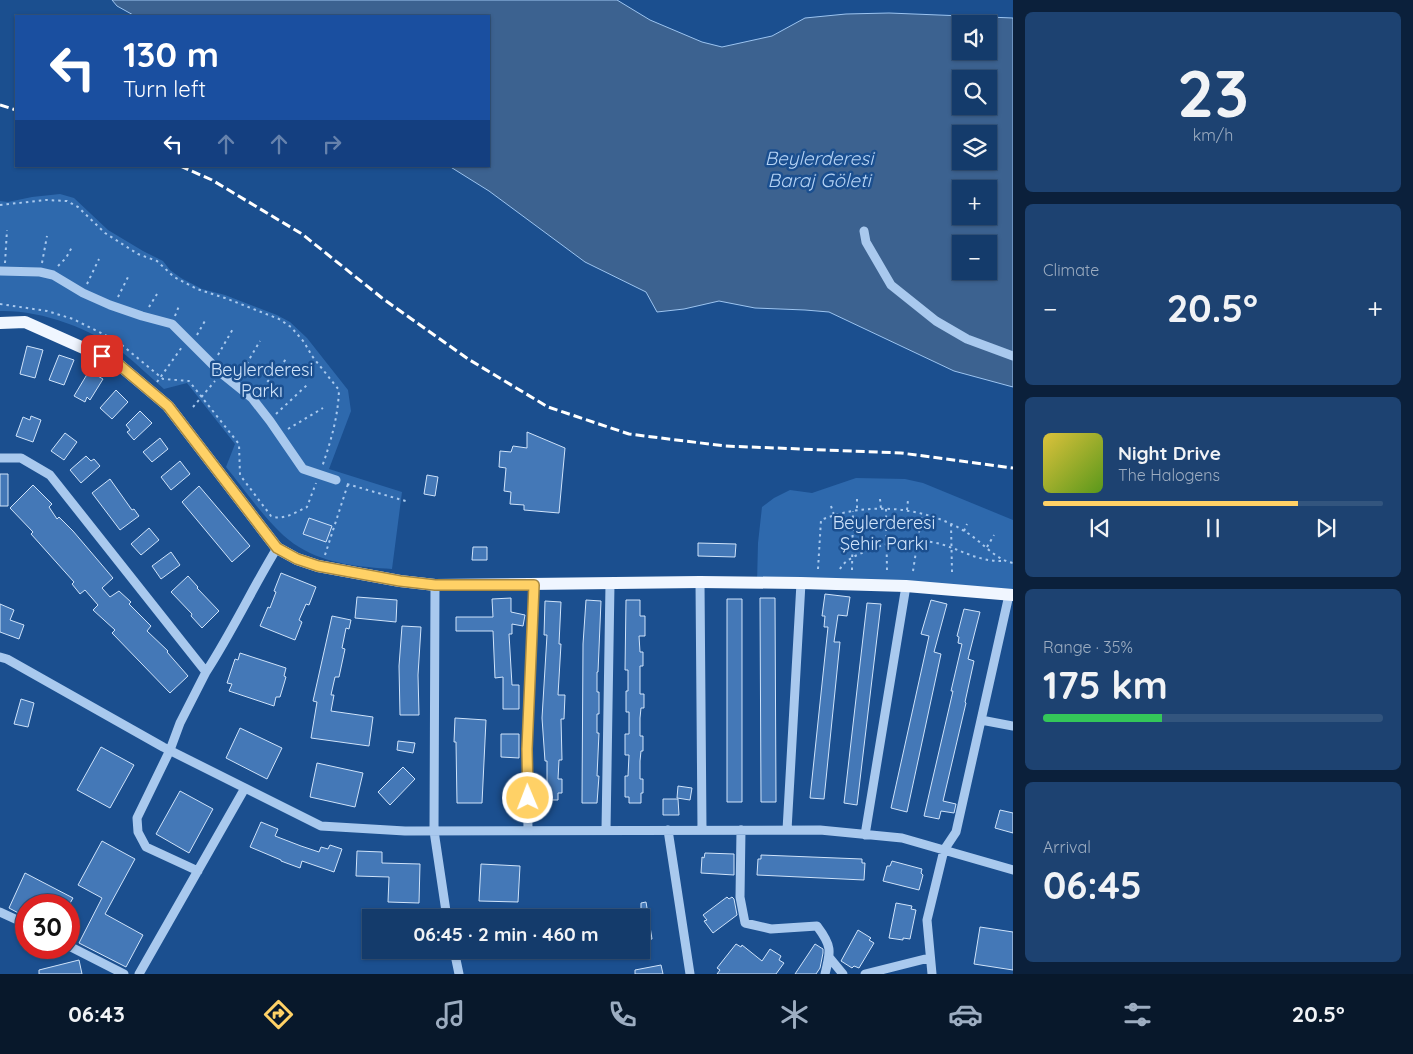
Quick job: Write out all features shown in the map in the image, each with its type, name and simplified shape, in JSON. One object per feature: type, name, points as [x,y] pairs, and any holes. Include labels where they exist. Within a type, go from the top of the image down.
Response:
[{"type":"main road","points":[[0,323],[25,322],[117,363],[168,406],[277,548],[297,559],[321,567],[400,581],[435,585],[700,582],[801,583],[906,586],[1011,595]]},
{"type":"street","points":[[864,231],[866,242],[891,286],[936,321],[967,339],[1013,356]]},
{"type":"street","points":[[3,271],[49,274],[83,293],[114,307],[172,324],[212,365],[253,399],[270,420],[303,469],[336,480]]},
{"type":"street","points":[[0,458],[21,458],[50,475],[206,672]]},
{"type":"street","points":[[198,871],[146,846],[138,832],[137,818],[170,750],[180,723],[206,672],[224,644],[254,586],[277,548]]},
{"type":"street","points":[[700,582],[702,830]]},
{"type":"street","points":[[786,830],[801,583]]},
{"type":"street","points":[[606,830],[610,584]]},
{"type":"street","points":[[435,585],[434,831],[447,909]]},
{"type":"street","points":[[528,830],[527,749],[534,585]]},
{"type":"street","points":[[865,835],[906,586]]},
{"type":"street","points":[[932,974],[929,958],[927,920],[944,850],[956,832],[1011,595]]},
{"type":"street","points":[[0,657],[7,659],[170,750],[321,826],[405,831],[820,830],[902,838],[1013,870]]},
{"type":"street","points":[[981,720],[1013,726]]},
{"type":"street","points":[[139,974],[245,788]]},
{"type":"street","points":[[668,830],[690,974]]},
{"type":"street","points":[[741,830],[740,897],[745,923],[771,929],[817,926],[828,940],[830,957],[825,974]]},
{"type":"street","points":[[0,912],[15,919]]},
{"type":"street","points":[[80,952],[124,974]]},
{"type":"street","points":[[830,957],[843,974]]},
{"type":"street","points":[[866,974],[929,958]]},
{"type":"street","points":[[456,959],[459,974]]},
{"type":"path","points":[[3,271],[7,230]]},
{"type":"path","points":[[40,272],[47,236]]},
{"type":"path","points":[[49,274],[66,258],[72,246]]},
{"type":"path","points":[[83,293],[99,258]]},
{"type":"path","points":[[114,307],[128,277]]},
{"type":"path","points":[[144,317],[157,294]]},
{"type":"path","points":[[153,393],[157,382],[170,363],[190,342],[206,319]]},
{"type":"path","points":[[212,365],[234,327]]},
{"type":"path","points":[[234,384],[260,341]]},
{"type":"path","points":[[253,399],[288,358]]},
{"type":"path","points":[[193,407],[221,373]]},
{"type":"path","points":[[270,420],[286,403],[308,385]]},
{"type":"path","points":[[280,435],[322,408]]},
{"type":"path","points":[[336,480],[409,502]]},
{"type":"path","points":[[321,567],[348,484]]},
{"type":"path","points":[[880,499],[880,510]]},
{"type":"path","points":[[857,500],[857,510]]},
{"type":"path","points":[[907,510],[908,500]]},
{"type":"path","points":[[831,506],[834,515]]},
{"type":"path","points":[[886,509],[887,570]]},
{"type":"path","points":[[818,569],[821,520],[857,510],[907,510],[934,517],[964,531],[1004,561]]},
{"type":"path","points":[[852,570],[853,511]]},
{"type":"path","points":[[934,517],[936,511]]},
{"type":"path","points":[[913,571],[922,513]]},
{"type":"path","points":[[951,524],[952,572]]},
{"type":"path","points":[[964,531],[967,524]]},
{"type":"path","points":[[987,547],[994,535]]},
{"type":"path","points":[[840,569],[842,565],[852,558],[869,550],[886,545],[918,541],[935,543],[979,559],[1013,563]]},
{"type":"green space","name":"Beylerderesi Parkı","points":[[60,194],[74,198],[108,230],[163,261],[170,270],[181,278],[202,289],[225,295],[277,315],[290,322],[307,338],[348,390],[351,411],[329,469],[402,492],[392,569],[356,566],[332,561],[309,553],[279,532],[226,467],[235,444],[187,383],[164,389],[123,353],[80,328],[48,317],[16,311],[0,311],[0,201],[8,202]]},
{"type":"green space","name":"Beylerderesi Şehir Parkı","points":[[856,478],[905,479],[923,483],[1013,520],[1013,596],[757,583],[758,543],[762,507],[790,490],[812,493]]},
{"type":"water","name":"Beylerderesi Baraj Göleti","points":[[112,0],[617,0],[650,20],[702,42],[722,47],[772,36],[805,18],[846,14],[889,13],[952,16],[952,60],[997,60],[997,17],[1013,18],[1013,387],[954,371],[829,312],[755,308],[719,301],[684,309],[657,312],[646,292],[585,262],[489,191],[451,167],[490,167],[490,15],[133,15],[117,6]]},
{"type":"building","points":[[27,346],[43,350],[35,378],[20,374]]},
{"type":"building","points":[[59,355],[74,360],[64,385],[49,380]]},
{"type":"building","points":[[89,371],[103,379],[90,400],[87,397],[85,402],[74,396]]},
{"type":"building","points":[[116,390],[128,402],[112,419],[100,408]]},
{"type":"building","points":[[140,411],[152,423],[134,440],[127,432],[130,430],[126,425]]},
{"type":"building","points":[[31,416],[41,420],[33,442],[16,436],[23,417],[30,420]]},
{"type":"building","points":[[527,432],[565,448],[559,513],[524,510],[524,505],[510,504],[511,492],[504,491],[506,468],[499,467],[500,451],[511,452],[513,446],[527,448]]},
{"type":"building","points":[[65,433],[77,442],[64,460],[51,451]]},
{"type":"building","points":[[160,438],[168,449],[152,462],[143,452]]},
{"type":"building","points":[[86,456],[91,461],[94,459],[100,466],[81,483],[70,470]]},
{"type":"building","points":[[180,461],[190,474],[171,490],[161,477]]},
{"type":"building","points":[[0,474],[8,474],[8,506],[0,506]]},
{"type":"building","points":[[427,475],[438,477],[435,496],[424,494]]},
{"type":"building","points":[[110,479],[132,510],[134,509],[139,516],[120,530],[92,493]]},
{"type":"building","points":[[33,485],[52,504],[49,507],[57,519],[59,517],[73,531],[113,578],[102,588],[110,597],[119,591],[131,602],[129,604],[151,626],[147,631],[168,651],[188,676],[170,693],[112,633],[115,630],[93,610],[98,605],[85,590],[80,594],[72,584],[74,582],[31,534],[33,532],[10,508]]},
{"type":"building","points":[[199,486],[250,546],[232,562],[182,502]]},
{"type":"building","points":[[309,518],[332,526],[326,542],[303,534]]},
{"type":"building","points":[[149,528],[159,540],[141,555],[131,544]]},
{"type":"building","points":[[698,543],[736,544],[735,557],[698,556]]},
{"type":"building","points":[[473,547],[487,547],[487,560],[472,560]]},
{"type":"building","points":[[171,552],[180,565],[161,579],[152,566]]},
{"type":"building","points":[[281,573],[316,587],[309,605],[306,604],[299,620],[302,622],[295,640],[260,626],[268,607],[270,608]]},
{"type":"building","points":[[188,576],[219,611],[202,628],[191,616],[192,614],[171,592]]},
{"type":"building","points":[[825,594],[850,597],[847,616],[838,615],[834,642],[840,642],[824,799],[810,798],[828,627],[824,627],[825,616],[822,616]]},
{"type":"building","points":[[357,597],[397,600],[396,622],[355,618]]},
{"type":"building","points":[[511,598],[511,612],[525,615],[523,626],[512,624],[512,634],[509,634],[512,685],[519,685],[519,709],[503,709],[503,677],[495,678],[493,631],[456,631],[456,617],[493,617],[492,599]]},
{"type":"building","points":[[760,598],[775,598],[776,802],[761,802]]},
{"type":"building","points":[[727,599],[742,599],[742,802],[727,802]]},
{"type":"building","points":[[586,600],[601,601],[597,672],[599,714],[597,714],[597,733],[599,733],[597,776],[599,776],[597,803],[582,803],[583,644]]},
{"type":"building","points":[[626,600],[640,600],[640,616],[645,616],[645,636],[639,636],[640,652],[643,652],[643,666],[640,666],[640,694],[644,694],[644,708],[641,708],[640,718],[640,736],[643,736],[643,751],[641,751],[640,761],[640,779],[643,779],[641,803],[629,803],[629,797],[625,797],[625,776],[628,776],[629,755],[625,755],[625,734],[629,734],[629,712],[626,712],[628,670],[625,670]]},
{"type":"building","points":[[931,600],[947,604],[934,652],[941,654],[907,812],[891,808],[929,636],[921,634]]},
{"type":"building","points":[[545,601],[561,602],[558,695],[565,695],[564,719],[561,719],[562,760],[559,760],[558,779],[562,779],[562,793],[558,793],[558,800],[547,800],[547,761],[545,761],[542,718],[547,635],[544,635]]},
{"type":"building","points":[[867,603],[881,604],[857,805],[844,803]]},
{"type":"building","points":[[0,604],[14,610],[10,620],[24,625],[19,639],[0,632]]},
{"type":"building","points":[[964,609],[980,612],[968,659],[974,661],[966,703],[943,801],[956,804],[954,813],[941,811],[939,819],[924,816],[953,691],[951,691],[962,644],[958,643],[959,637],[957,636]]},
{"type":"building","points":[[332,616],[351,620],[349,629],[346,628],[342,648],[345,649],[339,677],[335,677],[331,695],[334,695],[331,711],[373,717],[369,746],[311,738],[317,702],[313,701]]},
{"type":"building","points":[[402,626],[421,627],[418,675],[419,715],[400,715],[399,666]]},
{"type":"building","points":[[240,653],[286,668],[284,676],[286,677],[280,697],[276,697],[274,706],[229,691],[232,684],[227,683],[235,659],[238,660]]},
{"type":"building","points":[[21,699],[34,703],[28,727],[14,724]]},
{"type":"building","points":[[455,718],[486,720],[482,803],[457,803],[456,742],[454,742]]},
{"type":"building","points":[[240,728],[282,748],[267,779],[226,758]]},
{"type":"building","points":[[501,734],[519,734],[519,758],[501,757]]},
{"type":"building","points":[[398,741],[415,743],[413,753],[397,750]]},
{"type":"building","points":[[101,747],[134,765],[110,808],[77,790]]},
{"type":"building","points":[[317,763],[363,773],[355,807],[310,797]]},
{"type":"building","points":[[403,767],[415,779],[390,805],[378,792]]},
{"type":"building","points":[[678,786],[692,788],[690,800],[677,798]]},
{"type":"building","points":[[180,791],[213,809],[189,853],[156,834]]},
{"type":"building","points":[[663,799],[678,799],[679,815],[663,815]]},
{"type":"building","points":[[1000,810],[1013,813],[1013,833],[995,828]]},
{"type":"building","points":[[261,822],[278,829],[275,836],[319,852],[321,847],[328,849],[330,845],[342,849],[334,872],[302,861],[300,868],[250,847]]},
{"type":"building","points":[[102,841],[135,859],[105,914],[143,935],[126,967],[80,944],[102,898],[78,885]]},
{"type":"building","points":[[357,851],[382,852],[382,863],[420,864],[419,903],[388,902],[389,877],[356,876]]},
{"type":"building","points":[[705,853],[734,854],[734,875],[701,873],[702,857],[704,858]]},
{"type":"building","points":[[761,855],[862,859],[862,863],[865,863],[864,880],[757,875],[758,859],[761,859]]},
{"type":"building","points":[[892,861],[922,869],[921,873],[923,875],[919,890],[883,881],[887,866],[890,866]]},
{"type":"building","points":[[481,864],[520,866],[518,902],[479,901]]},
{"type":"building","points":[[25,873],[65,894],[15,894]]},
{"type":"building","points":[[15,895],[15,911],[9,908]]},
{"type":"building","points":[[727,897],[734,899],[737,915],[713,933],[704,921],[707,920],[703,915]]},
{"type":"building","points":[[646,902],[647,909],[641,909],[641,903]]},
{"type":"building","points":[[896,903],[912,906],[911,909],[916,910],[910,939],[889,938]]},
{"type":"building","points":[[980,927],[1013,932],[1013,970],[974,964]]},
{"type":"building","points":[[858,930],[871,938],[869,940],[874,943],[859,968],[854,966],[852,968],[841,961]]},
{"type":"building","points":[[736,944],[741,947],[742,945],[762,961],[770,949],[781,956],[779,960],[784,963],[776,974],[717,974],[720,970],[717,968]]},
{"type":"building","points":[[815,944],[823,949],[820,968],[816,974],[795,974]]},
{"type":"building","points":[[79,960],[82,974],[39,974],[39,970]]},
{"type":"building","points":[[661,965],[663,974],[635,974],[635,970]]},
{"type":"railway","points":[[0,105],[15,110]]},
{"type":"railway","points":[[182,167],[212,180],[302,234],[382,298],[468,359],[548,407],[629,434],[725,446],[901,453],[1013,468]]},
{"type":"route","points":[[102,356],[117,363],[168,406],[277,548],[297,559],[321,567],[400,581],[435,585],[534,585],[527,749],[528,798]]}]
